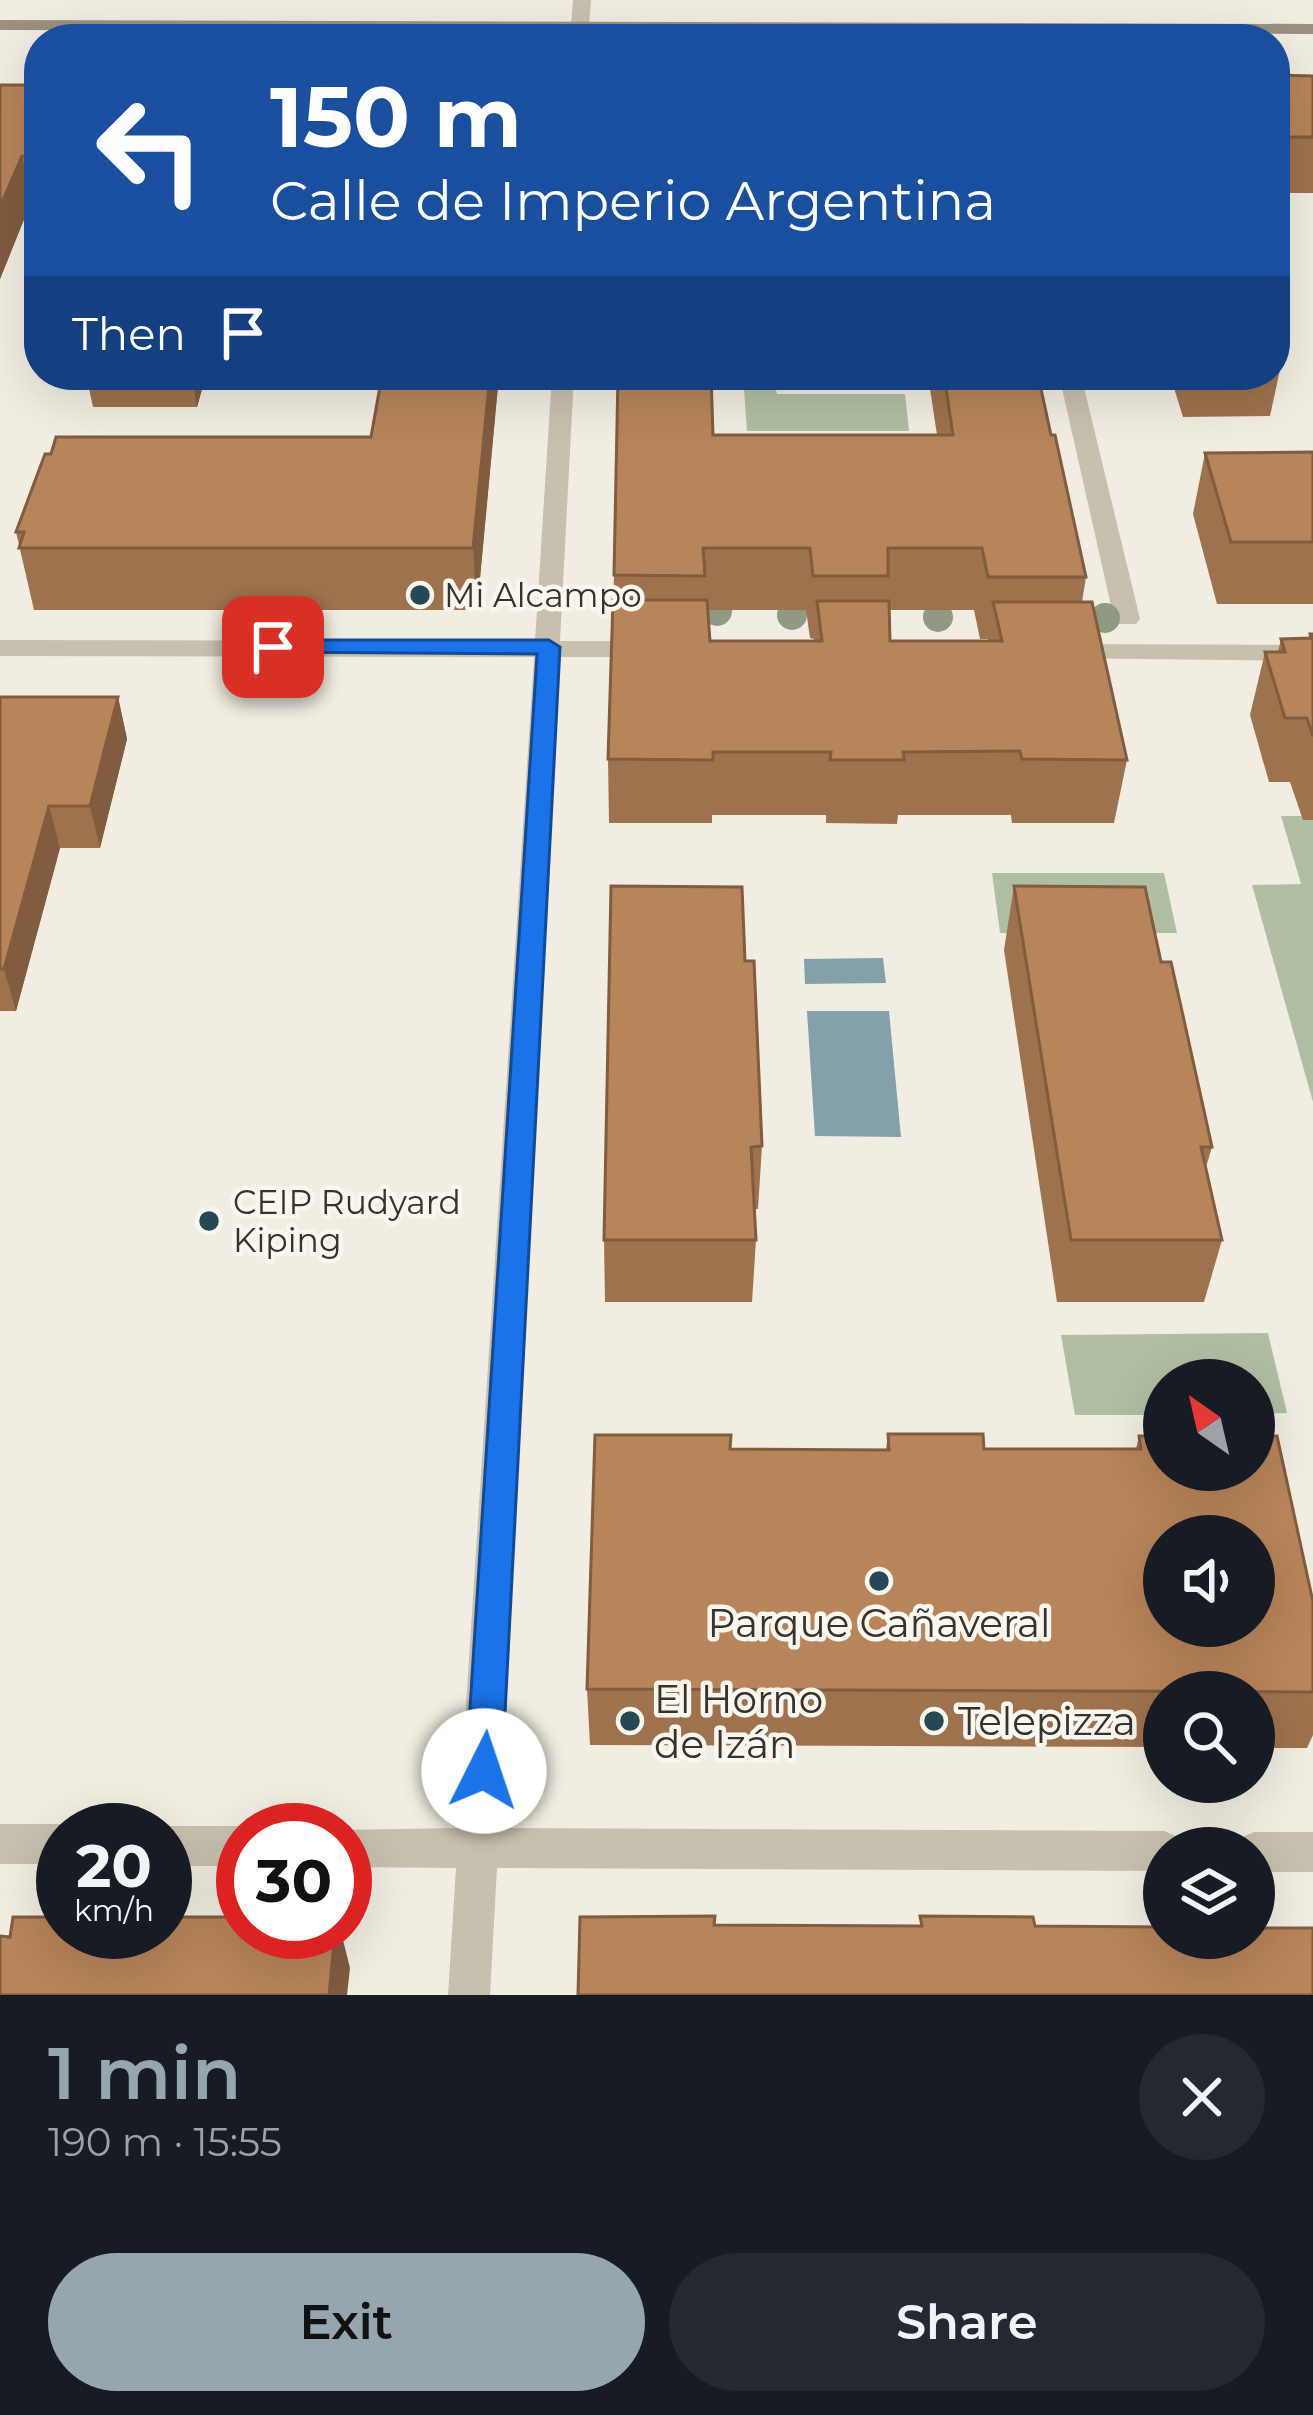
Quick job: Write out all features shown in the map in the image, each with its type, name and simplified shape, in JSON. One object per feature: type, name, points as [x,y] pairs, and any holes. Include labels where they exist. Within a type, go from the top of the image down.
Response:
[{"type":"street","points":[[469,1995],[562,390]]},
{"type":"street","points":[[1074,390],[1127,619]]},
{"type":"street","points":[[0,647],[671,649]]},
{"type":"street","points":[[1028,651],[1313,653]]},
{"type":"street","points":[[0,1844],[36,1844]]},
{"type":"street","points":[[372,1847],[1143,1851]]},
{"type":"street","points":[[1275,1852],[1313,1852]]},
{"type":"green space","points":[[744,390],[905,394],[909,431],[747,431]]},
{"type":"green space","points":[[1281,816],[1313,816],[1313,1102],[1252,885],[1301,884]]},
{"type":"green space","points":[[992,873],[1164,873],[1177,933],[1000,933]]},
{"type":"green space","points":[[1268,1333],[1274,1359],[1143,1359],[1143,1415],[1075,1415],[1061,1335]]},
{"type":"green space","points":[[1275,1362],[1287,1413],[1275,1413]]},
{"type":"water","points":[[883,958],[886,983],[805,984],[804,959]]},
{"type":"water","points":[[807,1011],[889,1011],[901,1137],[815,1136]]},
{"type":"building","points":[[1290,75],[1313,76],[1313,137],[1290,137]]},
{"type":"building","points":[[0,85],[24,85],[24,156],[0,207]]},
{"type":"building","points":[[379,390],[489,390],[473,548],[19,548],[24,532],[16,532],[56,437],[371,437]]},
{"type":"building","points":[[618,390],[712,390],[713,435],[953,435],[946,390],[1041,390],[1086,577],[988,577],[982,548],[888,548],[888,576],[813,576],[810,548],[703,548],[705,576],[614,575]]},
{"type":"building","points":[[1313,452],[1313,542],[1231,542],[1205,453]]},
{"type":"building","points":[[613,600],[707,600],[710,641],[822,641],[817,601],[889,601],[890,641],[1002,641],[993,602],[1092,602],[1127,760],[1022,759],[1020,751],[903,752],[904,760],[830,760],[831,752],[713,752],[713,760],[608,759]]},
{"type":"building","points":[[1313,634],[1313,736],[1307,718],[1285,718],[1265,652],[1285,652],[1281,639],[1311,638]]},
{"type":"building","points":[[0,697],[118,697],[90,806],[49,806],[4,969],[0,969]]},
{"type":"building","points":[[611,886],[742,887],[745,961],[754,961],[762,1146],[751,1147],[756,1240],[604,1240]]},
{"type":"building","points":[[1014,886],[1145,887],[1161,962],[1171,962],[1212,1147],[1201,1147],[1222,1240],[1071,1240]]},
{"type":"building","name":"Parque Cañaveral","points":[[888,1434],[983,1434],[984,1449],[1141,1449],[1139,1436],[1143,1436],[1143,1491],[1275,1491],[1277,1436],[1313,1602],[1313,1692],[1275,1692],[1275,1671],[1143,1671],[1143,1691],[587,1689],[595,1435],[731,1435],[730,1449],[889,1450]]},
{"type":"building","points":[[715,1916],[714,1925],[922,1926],[920,1916],[1033,1917],[1035,1926],[1143,1927],[1143,1959],[1275,1959],[1275,1928],[1313,1928],[1313,1995],[578,1995],[580,1917]]},
{"type":"building","points":[[13,1917],[36,1917],[36,1959],[192,1959],[192,1917],[216,1917],[216,1959],[332,1959],[329,1995],[0,1995],[0,1936],[10,1937]]},
{"type":"place","name":"Mi Alcampo","points":[[420,595]]},
{"type":"place","name":"CEIP Rudyard Kiping","points":[[209,1221]]},
{"type":"place","name":"Parque Cañaveral","points":[[879,1581]]},
{"type":"place","name":"El Horno de Izán","points":[[630,1721]]},
{"type":"place","name":"Telepizza","points":[[934,1721]]},
{"type":"route","points":[[273,647],[549,647],[484,1771]]}]
